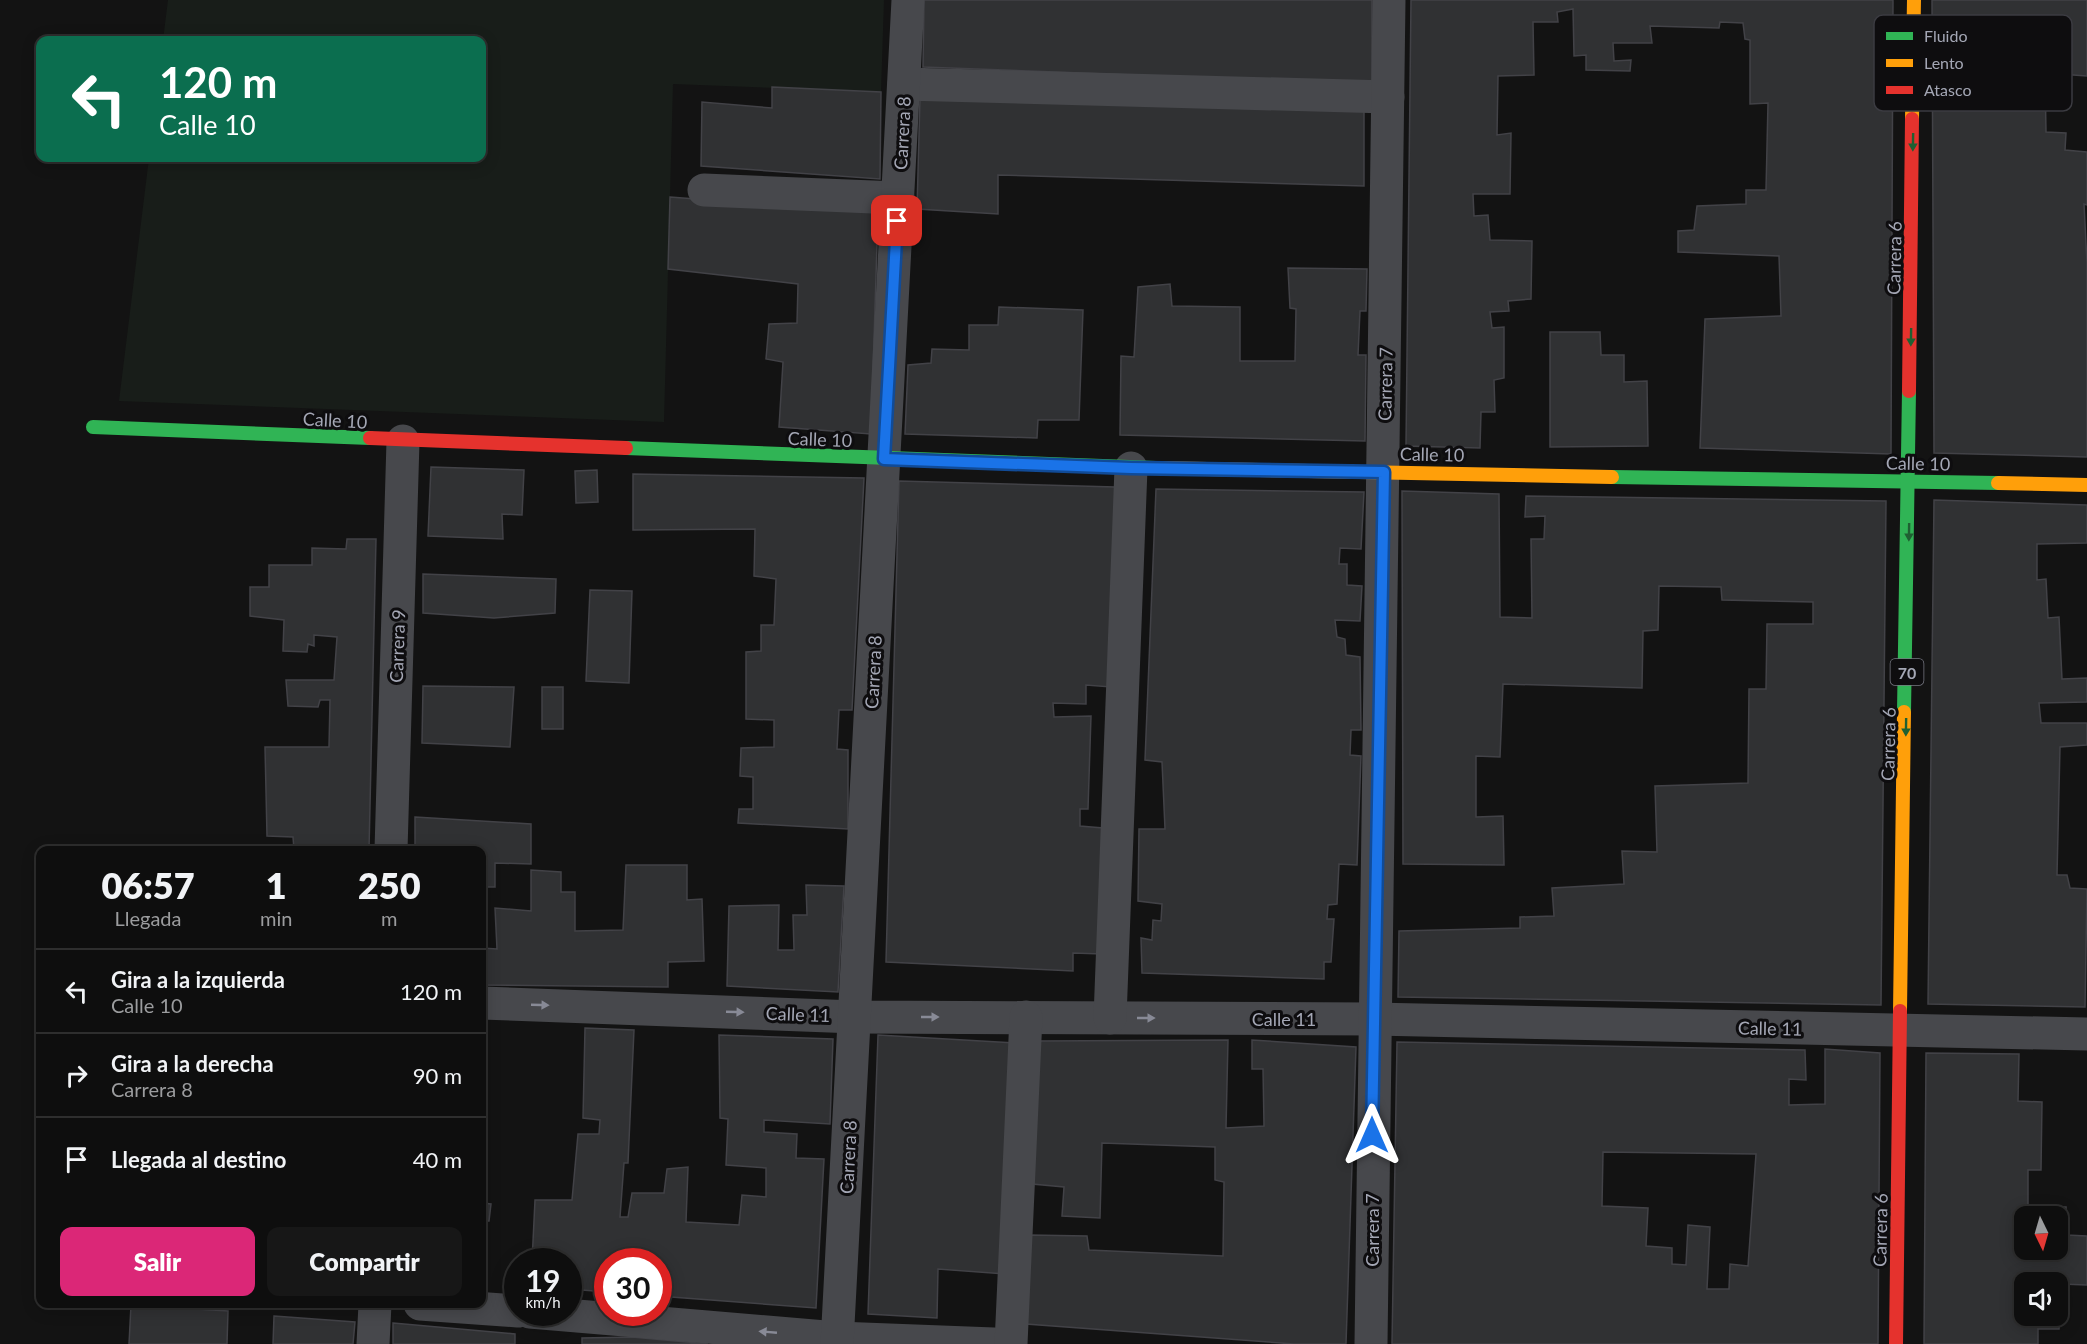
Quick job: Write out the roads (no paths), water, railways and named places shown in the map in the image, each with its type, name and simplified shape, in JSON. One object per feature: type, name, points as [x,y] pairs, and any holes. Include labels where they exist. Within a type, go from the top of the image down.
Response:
[{"type":"street","name":"Carrera 8","points":[[837,1341],[856,1017],[908,0]]},
{"type":"street","name":"Carrera 7","points":[[1371,1344],[1373,1019],[1384,472],[1389,0]]},
{"type":"street","name":"Carrera 6","points":[[1914,0],[1914,15]]},
{"type":"street","points":[[904,84],[1388,97]]},
{"type":"street","name":"Carrera 6","points":[[1896,1344],[1910,480],[1913,111]]},
{"type":"street","points":[[704,189],[898,198]]},
{"type":"street","name":"Calle 10","points":[[93,427],[1131,468],[1910,480],[2087,485]]},
{"type":"street","name":"Carrera 9","points":[[391,846],[403,441]]},
{"type":"street","points":[[1110,1018],[1131,468]]},
{"type":"street","name":"Calle 11","points":[[486,1003],[856,1017],[1373,1019],[2087,1034]]},
{"type":"street","points":[[1011,1344],[1026,1017]]},
{"type":"street","points":[[373,1344],[375,1308]]},
{"type":"street","points":[[476,1308],[504,1310]]},
{"type":"street","points":[[582,1317],[837,1341],[994,1344]]}]
